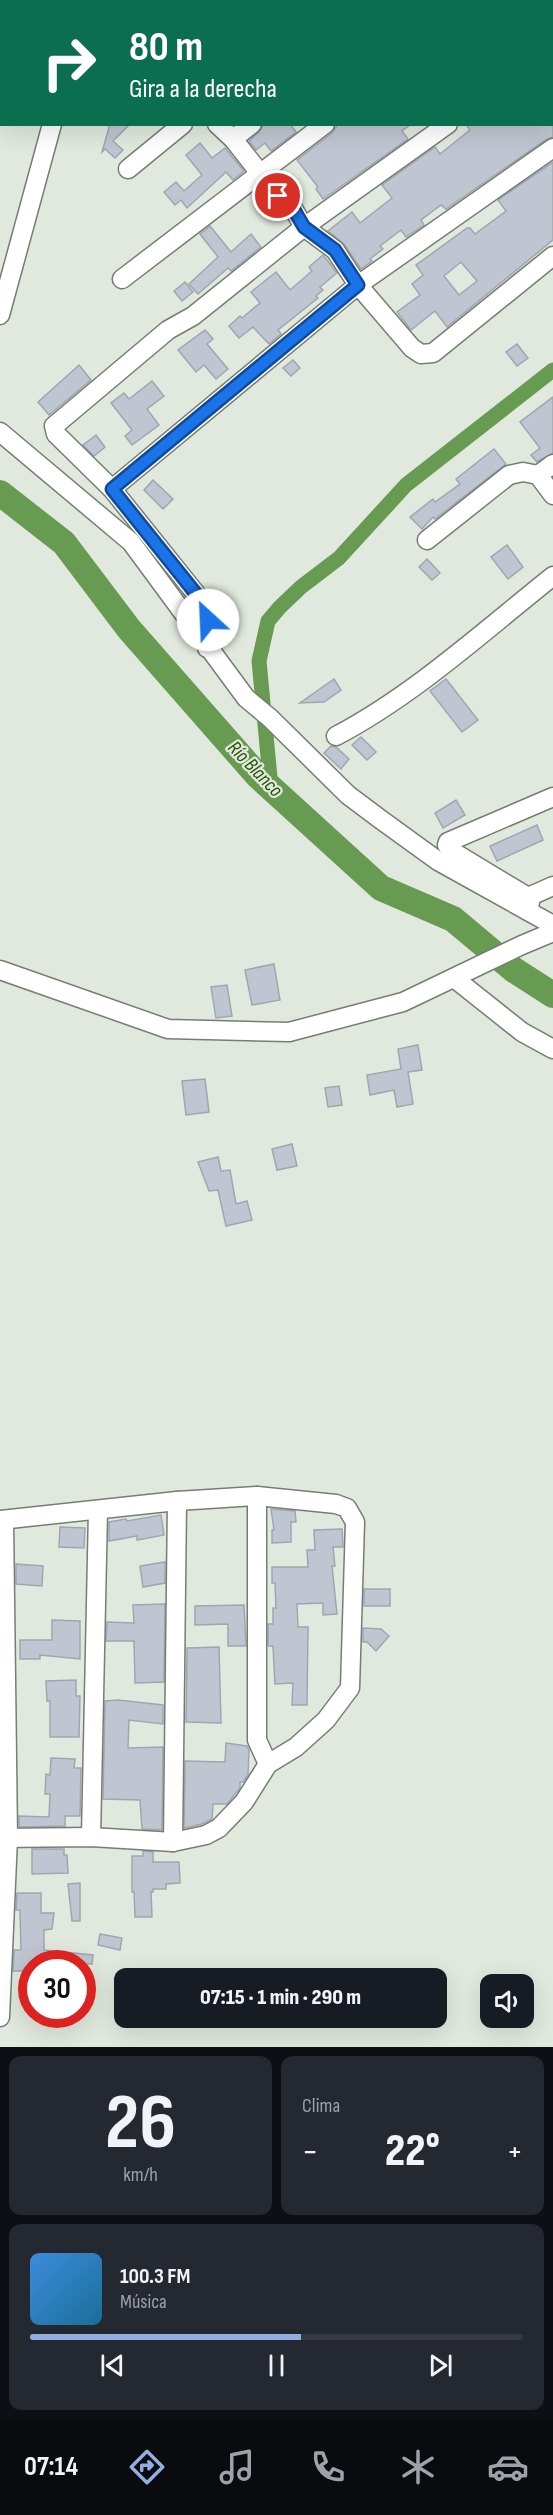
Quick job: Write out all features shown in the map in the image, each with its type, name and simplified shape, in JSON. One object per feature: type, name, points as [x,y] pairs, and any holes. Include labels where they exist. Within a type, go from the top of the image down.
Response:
[{"type":"street","points":[[0,315],[51,126]]},
{"type":"street","points":[[128,169],[181,126]]},
{"type":"street","points":[[219,126],[233,139],[278,196],[294,210],[304,227],[335,250],[358,285],[412,348],[421,354],[433,353],[553,256]]},
{"type":"street","points":[[233,139],[249,126]]},
{"type":"street","points":[[122,279],[321,126]]},
{"type":"street","points":[[207,648],[208,620],[201,600],[112,489],[56,434],[54,426],[168,330],[193,316],[304,227],[445,126]]},
{"type":"street","points":[[112,489],[358,285],[553,148]]},
{"type":"street","points":[[0,432],[130,542],[246,698],[348,795],[438,861],[528,904]]},
{"type":"street","points":[[538,475],[553,464]]},
{"type":"street","points":[[427,540],[508,475],[523,472],[538,475],[553,495]]},
{"type":"street","points":[[336,736],[361,723],[410,688],[553,576]]},
{"type":"street","points":[[553,797],[448,842],[447,845],[450,850],[528,904],[553,925]]},
{"type":"street","points":[[528,904],[553,886]]},
{"type":"street","points":[[0,970],[168,1029],[289,1032],[403,1002],[553,932]]},
{"type":"street","points":[[461,974],[522,1032],[553,1049]]},
{"type":"street","points":[[257,1496],[257,1740],[268,1764]]},
{"type":"street","points":[[0,2017],[4,1838],[2,1520],[177,1501],[257,1496],[336,1504],[347,1508],[356,1522],[350,1688],[326,1720],[296,1747],[268,1764],[244,1802],[219,1828],[206,1835],[173,1842],[91,1837],[4,1838]]},
{"type":"street","points":[[173,1842],[177,1501]]},
{"type":"street","points":[[91,1837],[98,1510]]},
{"type":"building","points":[[109,126],[128,126],[113,141],[123,150],[115,158],[105,149],[102,152]]},
{"type":"building","points":[[263,126],[292,126],[296,132],[271,151],[265,143],[256,150],[249,141]]},
{"type":"building","points":[[337,126],[408,126],[402,131],[408,139],[323,199],[316,189],[318,187],[297,160],[332,133]]},
{"type":"building","points":[[467,126],[553,126],[553,137],[446,209],[441,205],[421,220],[424,225],[406,237],[401,230],[380,246],[383,249],[361,269],[344,244],[328,231],[352,212],[360,223],[392,198],[382,185],[435,147],[440,154],[470,130]]},
{"type":"building","points":[[200,143],[212,158],[225,148],[244,171],[233,180],[226,172],[187,208],[181,200],[175,205],[164,192],[176,182],[184,191],[202,175],[186,155]]},
{"type":"building","points":[[553,162],[553,240],[447,327],[435,311],[411,330],[397,312],[420,295],[412,284],[423,275],[416,265],[467,228],[475,234],[506,211],[498,200]],"holes":[[[461,262],[477,281],[459,295],[444,276]]]},
{"type":"building","points":[[210,226],[231,252],[251,234],[261,247],[231,271],[228,268],[198,294],[189,284],[218,257],[200,234]]},
{"type":"building","points":[[323,255],[337,273],[320,287],[323,290],[316,296],[318,298],[278,330],[281,334],[269,344],[253,327],[239,338],[229,326],[260,303],[251,292],[276,272],[290,290],[312,271],[309,267]]},
{"type":"building","points":[[185,282],[193,292],[182,301],[174,291]]},
{"type":"building","points":[[205,330],[213,339],[207,344],[228,369],[216,379],[204,365],[196,372],[178,350]]},
{"type":"building","points":[[517,344],[528,358],[517,366],[506,352]]},
{"type":"building","points":[[293,360],[300,368],[291,376],[283,368]]},
{"type":"building","points":[[79,365],[91,380],[49,415],[38,402]]},
{"type":"building","points":[[152,381],[164,396],[147,409],[159,425],[132,445],[125,436],[132,430],[111,403],[124,393],[129,399]]},
{"type":"building","points":[[553,397],[553,453],[537,462],[531,455],[540,448],[520,422]]},
{"type":"building","points":[[96,435],[105,447],[94,456],[83,445]]},
{"type":"building","points":[[494,449],[506,464],[435,519],[433,517],[422,529],[410,517],[433,499],[435,502],[460,484],[456,479]]},
{"type":"building","points":[[153,480],[173,499],[163,509],[144,490]]},
{"type":"building","points":[[507,545],[523,567],[508,579],[491,557]]},
{"type":"building","points":[[427,559],[440,573],[432,580],[419,567]]},
{"type":"building","points":[[334,679],[341,690],[324,702],[300,703]]},
{"type":"building","points":[[446,679],[478,720],[462,732],[430,691]]},
{"type":"building","points":[[361,737],[376,752],[367,760],[352,745]]},
{"type":"building","points":[[331,746],[336,747],[349,759],[341,769],[324,753]]},
{"type":"building","points":[[456,800],[465,815],[443,828],[435,813]]},
{"type":"building","points":[[537,825],[543,840],[497,861],[490,846]]},
{"type":"building","points":[[274,964],[280,1000],[252,1005],[245,970]]},
{"type":"building","points":[[227,985],[232,1016],[216,1018],[211,987]]},
{"type":"building","points":[[418,1045],[422,1070],[408,1072],[413,1104],[397,1107],[394,1090],[370,1095],[367,1075],[401,1069],[398,1049]]},
{"type":"building","points":[[205,1079],[209,1112],[186,1115],[182,1081]]},
{"type":"building","points":[[339,1086],[342,1105],[328,1107],[325,1088]]},
{"type":"building","points":[[292,1144],[297,1166],[277,1170],[272,1149]]},
{"type":"building","points":[[218,1157],[221,1171],[230,1170],[236,1204],[247,1201],[252,1220],[226,1226],[218,1190],[209,1191],[198,1162]]},
{"type":"building","points":[[271,1509],[295,1511],[296,1522],[291,1522],[291,1542],[272,1543],[272,1530],[274,1530]]},
{"type":"building","points":[[161,1515],[164,1535],[137,1540],[137,1536],[109,1541],[109,1522]]},
{"type":"building","points":[[60,1527],[85,1528],[84,1548],[59,1547]]},
{"type":"building","points":[[342,1529],[343,1547],[333,1547],[335,1566],[332,1566],[337,1614],[323,1615],[323,1603],[297,1604],[298,1627],[308,1627],[307,1705],[292,1705],[293,1683],[275,1684],[273,1646],[268,1646],[268,1624],[273,1624],[273,1608],[276,1608],[272,1567],[308,1567],[307,1550],[315,1550],[314,1530]]},
{"type":"building","points":[[165,1562],[165,1583],[143,1587],[140,1566]]},
{"type":"building","points":[[16,1564],[43,1566],[42,1586],[16,1584]]},
{"type":"building","points":[[364,1589],[390,1589],[390,1606],[364,1606]]},
{"type":"building","points":[[165,1604],[164,1682],[135,1683],[134,1641],[106,1641],[107,1622],[134,1623],[133,1605]]},
{"type":"building","points":[[244,1605],[246,1646],[228,1646],[228,1624],[195,1625],[195,1606]]},
{"type":"building","points":[[52,1620],[80,1621],[80,1659],[40,1655],[40,1659],[20,1659],[20,1640],[52,1640]]},
{"type":"building","points":[[363,1628],[381,1629],[389,1636],[376,1651],[367,1642],[363,1642]]},
{"type":"building","points":[[219,1647],[221,1723],[186,1722],[187,1648]]},
{"type":"building","points":[[76,1680],[76,1696],[80,1696],[79,1737],[50,1737],[50,1701],[47,1701],[46,1681]]},
{"type":"building","points":[[118,1700],[163,1705],[163,1724],[129,1720],[128,1748],[163,1747],[162,1830],[142,1829],[140,1800],[103,1799],[105,1701]]},
{"type":"building","points":[[226,1743],[247,1746],[249,1750],[248,1775],[243,1782],[240,1782],[240,1788],[227,1804],[213,1804],[212,1819],[184,1828],[185,1761],[225,1762]]},
{"type":"building","points":[[51,1758],[75,1759],[74,1768],[81,1768],[80,1816],[65,1816],[65,1826],[19,1827],[19,1816],[49,1817],[50,1794],[45,1794],[46,1774],[50,1775]]},
{"type":"building","points":[[32,1849],[64,1849],[64,1855],[67,1855],[68,1873],[32,1874]]},
{"type":"building","points":[[143,1851],[153,1852],[153,1862],[179,1862],[180,1883],[166,1884],[166,1889],[153,1889],[151,1892],[152,1917],[135,1917],[132,1856],[143,1856]]},
{"type":"building","points":[[80,1883],[80,1921],[72,1921],[68,1884]]},
{"type":"building","points":[[17,1893],[41,1893],[41,1913],[54,1913],[52,1929],[44,1930],[44,1950],[21,1950],[20,1910],[16,1910]]},
{"type":"building","points":[[100,1934],[122,1938],[120,1950],[98,1945]]},
{"type":"building","points":[[14,1950],[18,1950],[18,1971],[13,1971]]},
{"type":"waterway","points":[[271,788],[259,661],[268,621],[301,587],[339,558],[406,485],[553,370]]},
{"type":"waterway","name":"Río Blanco","points":[[0,493],[64,543],[129,629],[258,776],[381,888],[453,919],[514,970],[553,995]]},
{"type":"route","points":[[208,620],[201,600],[112,489],[358,285],[335,250],[304,227],[294,210],[278,196]]}]
